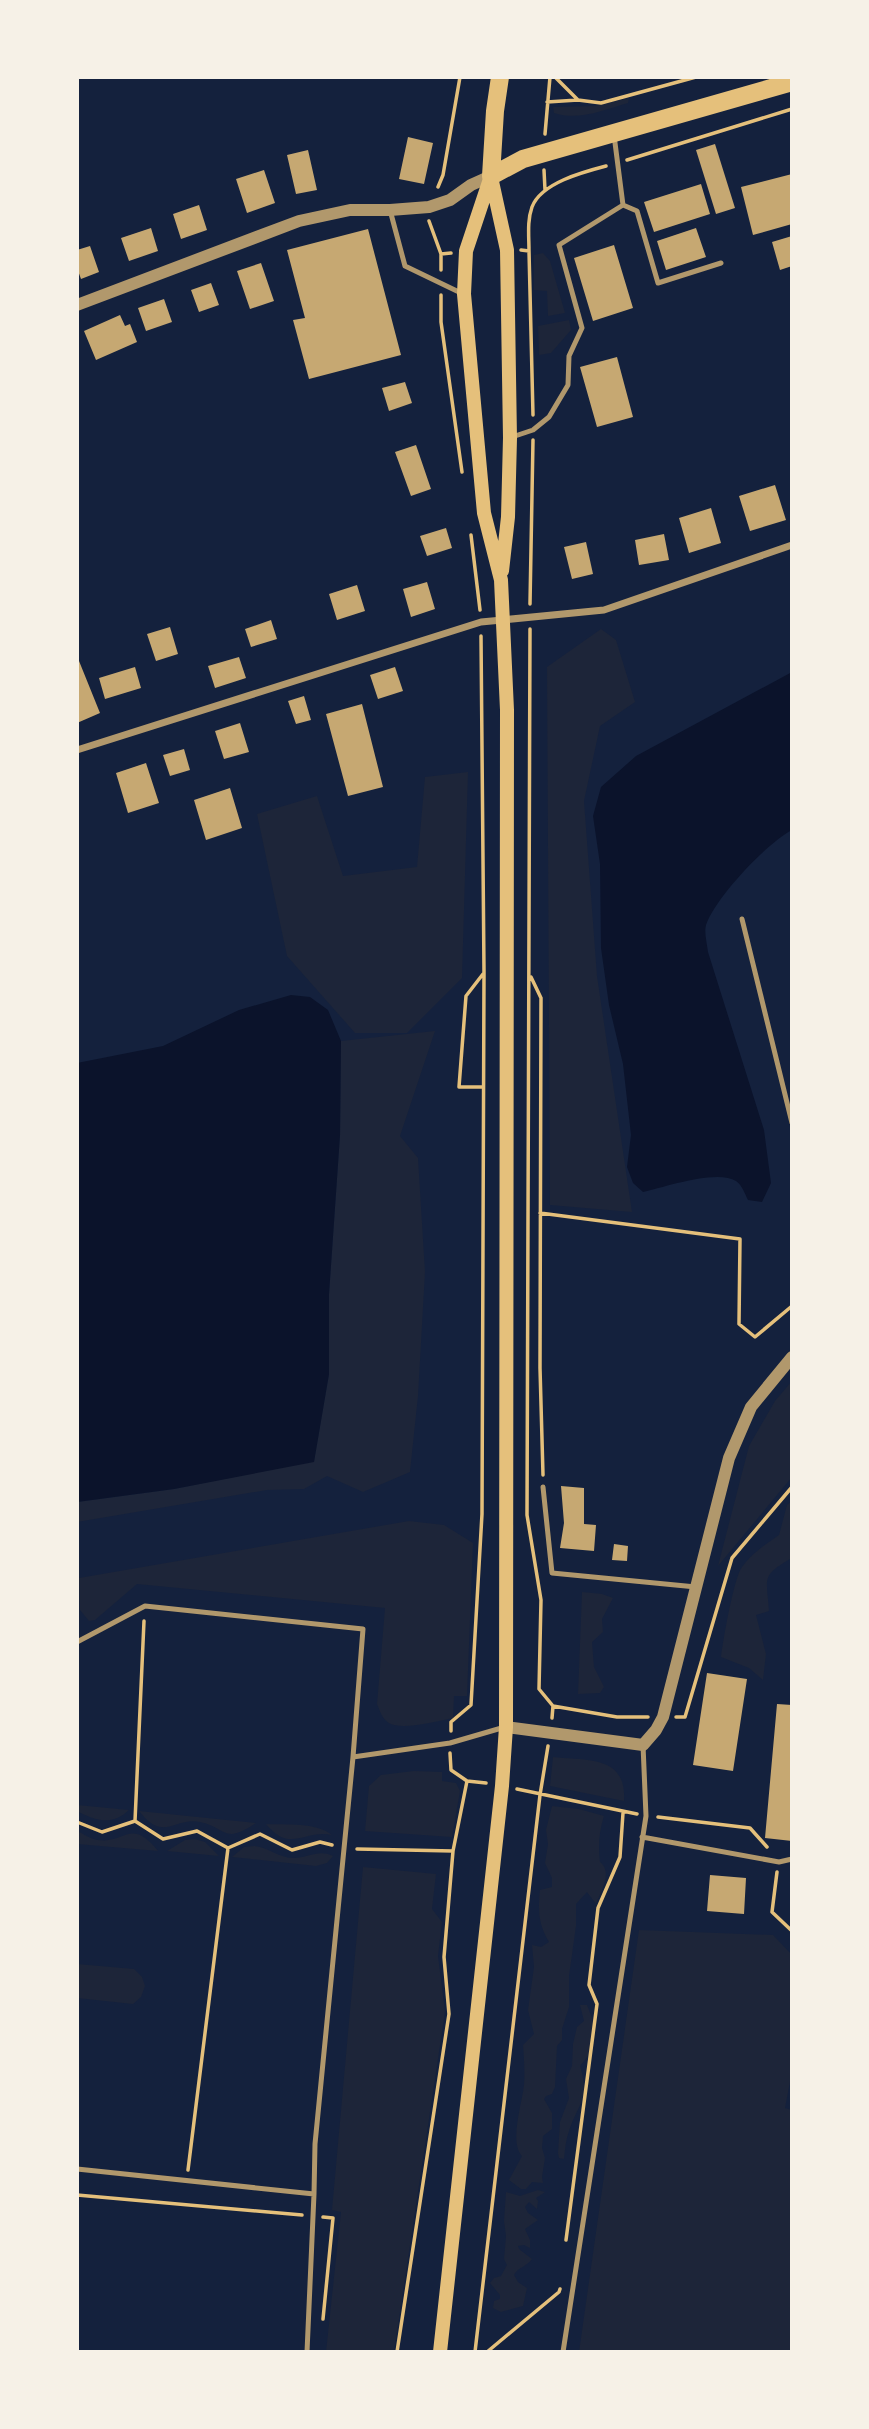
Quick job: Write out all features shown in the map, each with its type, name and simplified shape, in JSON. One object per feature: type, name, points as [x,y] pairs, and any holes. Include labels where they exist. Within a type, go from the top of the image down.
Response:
[{"type":"main road","points":[[440,2352],[502,1786],[506,1727],[508,710],[501,579],[484,513],[464,294],[466,251],[491,176],[500,77]]},
{"type":"main road","points":[[491,176],[523,159],[792,82]]},
{"type":"main road","points":[[491,176],[507,250],[510,438],[508,517],[501,579]]},
{"type":"street","points":[[77,305],[299,221],[351,210],[429,207],[450,200],[471,185],[491,176]]},
{"type":"street","points":[[77,750],[481,622],[604,610],[792,545]]},
{"type":"street","points":[[506,1727],[643,1745],[656,1730],[663,1717],[729,1458],[751,1407],[792,1357]]},
{"type":"lane","points":[[614,134],[623,205]]},
{"type":"lane","points":[[623,205],[637,211],[658,284],[721,263]]},
{"type":"lane","points":[[510,438],[533,430],[549,416],[568,385],[569,356],[582,328],[559,244],[623,205]]},
{"type":"lane","points":[[390,210],[405,266],[464,294]]},
{"type":"lane","points":[[742,919],[792,1123]]},
{"type":"lane","points":[[543,1488],[552,1573],[696,1587]]},
{"type":"lane","points":[[77,1642],[145,1606],[363,1629],[354,1757],[316,2144],[307,2352]]},
{"type":"lane","points":[[354,1757],[450,1743],[506,1727]]},
{"type":"lane","points":[[563,2352],[646,1816],[643,1745]]},
{"type":"lane","points":[[642,1837],[779,1862],[792,1859]]},
{"type":"lane","points":[[77,2169],[314,2194]]},
{"type":"path","points":[[460,77],[443,175],[429,207],[429,223],[441,254],[466,251]]},
{"type":"path","points":[[555,77],[578,100]]},
{"type":"path","points":[[547,102],[578,100],[601,103],[696,77]]},
{"type":"path","points":[[484,972],[466,996],[459,1087],[486,1087]]},
{"type":"path","points":[[530,975],[541,998],[540,1368],[543,1488]]},
{"type":"path","points":[[483,988],[482,1514],[471,1705],[451,1723],[451,1770],[467,1781],[624,1813],[750,1828],[779,1862],[772,1912],[792,1931]]},
{"type":"path","points":[[475,2352],[540,1795],[553,1706],[539,1689],[541,1600],[527,1515],[530,988]]},
{"type":"path","points":[[527,1088],[541,1088]]},
{"type":"path","points":[[540,1213],[740,1239],[738,1324],[755,1337],[792,1306]]},
{"type":"path","points":[[135,1821],[145,1606]]},
{"type":"path","points":[[398,2352],[449,2014],[444,1957],[453,1851],[467,1781]]},
{"type":"path","points":[[565,2251],[597,2004],[589,1985],[598,1908],[620,1857],[624,1813]]},
{"type":"path","points":[[77,1822],[102,1832],[135,1821]]},
{"type":"path","points":[[135,1821],[163,1839],[197,1831],[229,1848]]},
{"type":"path","points":[[229,1848],[260,1835],[292,1850],[320,1842],[344,1848],[453,1851]]},
{"type":"path","points":[[187,2179],[229,1848]]},
{"type":"path","points":[[77,2195],[333,2218],[322,2325]]},
{"type":"path","points":[[487,2352],[559,2292],[561,2278]]},
{"type":"shaded area","points":[[629,98],[628,103],[582,115],[554,113],[553,107],[596,106]]},
{"type":"shaded area","points":[[543,253],[550,261],[565,313],[548,316],[547,291],[534,290],[534,255]]},
{"type":"shaded area","points":[[569,320],[571,330],[551,353],[539,355],[538,326]]},
{"type":"shaded area","points":[[601,629],[616,640],[635,702],[600,726],[584,801],[597,976],[632,1212],[550,1205],[547,667]]},
{"type":"shaded area","points":[[792,672],[792,830],[743,872],[720,900],[705,931],[708,952],[764,1130],[771,1183],[762,1202],[748,1200],[736,1181],[717,1177],[691,1180],[643,1192],[633,1183],[627,1167],[631,1135],[623,1064],[609,1005],[601,948],[600,864],[593,816],[601,787],[636,756]]},
{"type":"shaded area","points":[[468,772],[462,978],[407,1033],[355,1033],[287,956],[257,814],[317,796],[343,876],[417,867],[425,777]]},
{"type":"shaded area","points":[[291,995],[310,997],[328,1010],[341,1041],[340,1135],[329,1294],[329,1374],[314,1462],[174,1489],[77,1502],[77,1063],[163,1046],[239,1010]]},
{"type":"shaded area","points":[[435,1031],[400,1136],[418,1158],[425,1272],[418,1396],[410,1472],[363,1492],[327,1476],[304,1489],[267,1490],[77,1522],[77,1502],[174,1489],[314,1461],[329,1374],[329,1294],[340,1135],[341,1041]]},
{"type":"shaded area","points":[[792,1381],[792,1477],[718,1566],[749,1446],[775,1401]]},
{"type":"shaded area","points":[[792,1501],[792,1558],[770,1574],[767,1584],[769,1611],[756,1615],[766,1654],[763,1680],[749,1668],[721,1657],[724,1637],[732,1595],[742,1567],[759,1549],[779,1535],[787,1505]]},
{"type":"shaded area","points":[[409,1521],[444,1525],[473,1543],[467,1696],[454,1696],[453,1718],[402,1726],[389,1723],[383,1717],[377,1704],[385,1608],[137,1584],[95,1620],[89,1621],[80,1610],[79,1578]]},
{"type":"shaded area","points":[[582,1592],[613,1598],[602,1619],[603,1632],[592,1642],[594,1667],[604,1687],[600,1693],[578,1694]]},
{"type":"shaded area","points":[[553,1757],[602,1763],[612,1768],[619,1775],[623,1786],[624,1801],[550,1786]]},
{"type":"shaded area","points":[[414,1771],[442,1772],[442,1781],[456,1783],[460,1791],[452,1837],[365,1831],[369,1786],[381,1775]]},
{"type":"shaded area","points":[[77,1805],[129,1810],[116,1818],[104,1820],[77,1811]]},
{"type":"shaded area","points":[[552,1806],[579,1809],[604,1816],[599,1850],[600,1862],[604,1866],[606,1876],[596,1904],[587,1892],[576,1904],[576,1926],[569,1976],[569,2007],[562,2029],[562,2040],[557,2046],[555,2087],[552,2094],[544,2099],[552,2113],[552,2129],[543,2136],[543,2183],[532,2182],[526,2189],[521,2189],[509,2180],[522,2156],[518,2150],[516,2132],[524,2085],[523,2045],[534,2034],[528,2010],[534,1967],[532,1945],[541,1947],[549,1942],[541,1923],[539,1904],[540,1890],[552,1887],[552,1878],[545,1863],[548,1844],[546,1830]]},
{"type":"shaded area","points":[[139,1811],[256,1823],[231,1834],[191,1821],[162,1827],[155,1826]]},
{"type":"shaded area","points":[[266,1824],[310,1826],[332,1835],[283,1838]]},
{"type":"shaded area","points":[[77,1831],[98,1840],[134,1834],[149,1841],[158,1851],[77,1844]]},
{"type":"shaded area","points":[[185,1840],[205,1842],[219,1856],[167,1851]]},
{"type":"shaded area","points":[[254,1846],[288,1858],[323,1853],[333,1856],[327,1863],[316,1866],[232,1857],[244,1847]]},
{"type":"shaded area","points":[[363,1867],[436,1874],[432,1909],[442,1922],[438,1956],[445,2012],[394,2352],[326,2352],[341,2212],[332,2210]]},
{"type":"shaded area","points":[[639,1930],[773,1935],[792,1955],[792,2071],[785,2108],[792,2110],[792,2352],[579,2352]]},
{"type":"shaded area","points":[[77,1964],[134,1969],[142,1977],[145,1986],[141,1997],[133,2004],[77,1998]]},
{"type":"shaded area","points":[[580,2005],[587,2005],[595,2037],[591,2051],[580,2066],[584,2093],[568,2134],[564,2159],[559,2158],[558,2153],[560,2122],[569,2098],[566,2079],[572,2066],[577,2027],[584,2021]]},
{"type":"shaded area","points":[[538,2190],[545,2192],[536,2198],[537,2209],[529,2202],[525,2207],[528,2213],[538,2220],[525,2229],[530,2248],[518,2246],[532,2259],[514,2275],[518,2282],[527,2288],[523,2306],[501,2312],[493,2308],[494,2301],[500,2299],[500,2295],[490,2283],[501,2276],[507,2265],[504,2259],[506,2192],[520,2196]]},
{"type":"building","points":[[408,137],[433,143],[424,184],[399,179]]},
{"type":"building","points":[[715,144],[735,208],[716,214],[696,150]]},
{"type":"building","points":[[308,150],[317,190],[296,194],[287,155]]},
{"type":"building","points":[[264,170],[275,203],[247,213],[236,179]]},
{"type":"building","points":[[792,174],[792,224],[753,235],[741,187]]},
{"type":"building","points":[[701,184],[710,214],[654,232],[644,202]]},
{"type":"building","points":[[199,205],[207,230],[181,239],[173,214]]},
{"type":"building","points":[[151,228],[158,251],[129,261],[121,238]]},
{"type":"building","points":[[696,228],[706,257],[666,270],[657,241]]},
{"type":"building","points":[[368,229],[401,355],[309,379],[293,320],[305,318],[287,250]]},
{"type":"building","points":[[792,236],[792,266],[780,270],[772,242]]},
{"type":"building","points":[[614,245],[633,308],[593,321],[574,258]]},
{"type":"building","points":[[90,246],[99,272],[81,279],[77,268],[77,250]]},
{"type":"building","points":[[261,263],[274,301],[250,309],[237,271]]},
{"type":"building","points":[[211,283],[219,305],[199,312],[191,290]]},
{"type":"building","points":[[164,299],[172,322],[146,331],[138,308]]},
{"type":"building","points":[[120,315],[125,326],[130,324],[137,342],[96,360],[84,331]]},
{"type":"building","points":[[617,357],[633,417],[597,427],[580,367]]},
{"type":"building","points":[[405,382],[412,403],[389,411],[382,388]]},
{"type":"building","points":[[416,445],[431,489],[411,496],[395,452]]},
{"type":"building","points":[[775,485],[786,520],[750,531],[739,496]]},
{"type":"building","points":[[711,508],[721,543],[689,553],[679,518]]},
{"type":"building","points":[[446,528],[452,548],[427,556],[420,536]]},
{"type":"building","points":[[664,534],[669,560],[639,565],[635,540]]},
{"type":"building","points":[[586,542],[593,574],[572,579],[564,547]]},
{"type":"building","points":[[427,582],[435,609],[411,617],[403,589]]},
{"type":"building","points":[[357,585],[365,611],[337,620],[329,594]]},
{"type":"building","points":[[271,620],[277,639],[251,647],[245,629]]},
{"type":"building","points":[[170,627],[178,654],[156,661],[147,634]]},
{"type":"building","points":[[77,656],[100,713],[77,723]]},
{"type":"building","points":[[239,657],[246,678],[215,688],[208,666]]},
{"type":"building","points":[[135,667],[141,688],[105,699],[99,678]]},
{"type":"building","points":[[395,667],[403,691],[378,699],[370,675]]},
{"type":"building","points":[[304,696],[311,720],[296,724],[288,701]]},
{"type":"building","points":[[362,704],[383,787],[348,796],[326,714]]},
{"type":"building","points":[[240,723],[249,752],[224,759],[215,731]]},
{"type":"building","points":[[184,749],[190,770],[170,776],[163,755]]},
{"type":"building","points":[[146,763],[159,803],[128,813],[116,773]]},
{"type":"building","points":[[230,788],[242,828],[206,840],[194,800]]},
{"type":"building","points":[[561,1486],[584,1488],[584,1524],[596,1525],[594,1551],[560,1548],[564,1523]]},
{"type":"building","points":[[614,1544],[628,1546],[627,1561],[612,1560]]},
{"type":"building","points":[[707,1673],[747,1679],[733,1771],[693,1765]]},
{"type":"building","points":[[777,1704],[792,1705],[792,1841],[765,1838]]},
{"type":"building","points":[[710,1875],[746,1878],[744,1914],[707,1911]]}]
